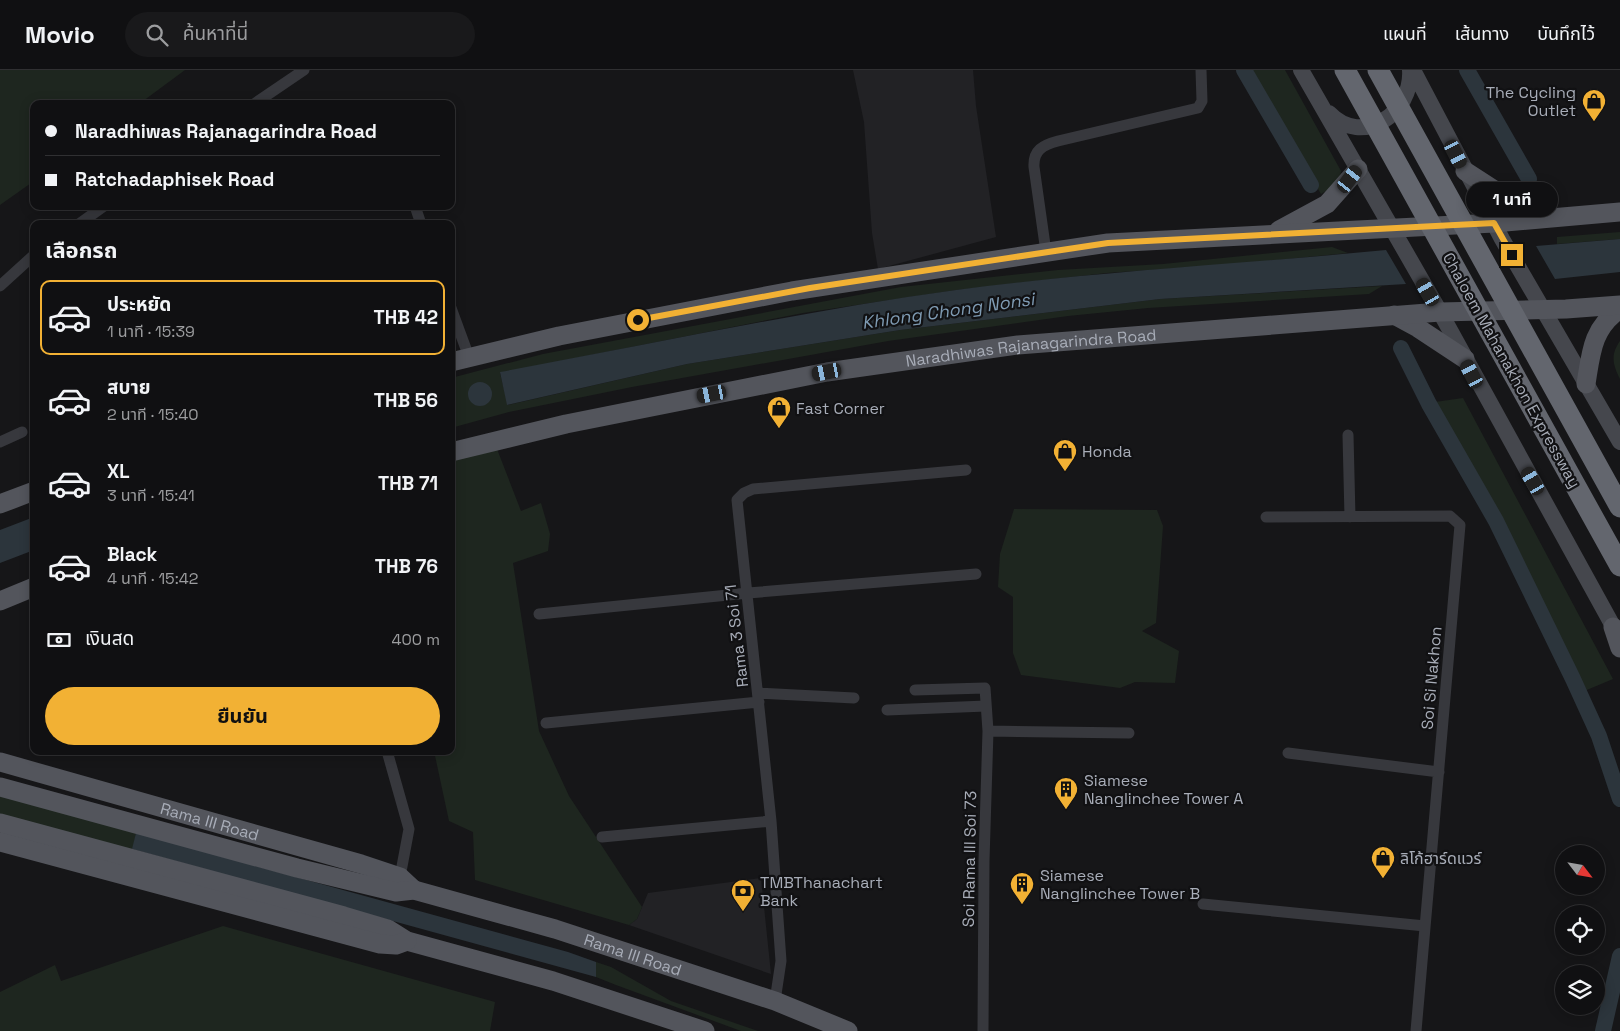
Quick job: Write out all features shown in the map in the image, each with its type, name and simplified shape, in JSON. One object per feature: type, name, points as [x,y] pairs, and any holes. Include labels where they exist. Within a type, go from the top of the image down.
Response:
[{"type":"highway","name":"Chaloem Mahanakhon Expressway","points":[[1346,70],[1620,566]]},
{"type":"highway","name":"Chaloem Mahanakhon Expressway","points":[[1378,70],[1620,507]]},
{"type":"main road","points":[[1300,70],[1440,312],[1589,580],[1616,633],[1620,648]]},
{"type":"main road","points":[[1317,100],[1335,119],[1345,125],[1358,128],[1375,125],[1390,117],[1402,104],[1409,88],[1411,70]]},
{"type":"main road","points":[[1411,70],[1464,171],[1620,442]]},
{"type":"main road","points":[[1273,233],[1326,204],[1358,169]]},
{"type":"main road","points":[[1464,171],[1499,194],[1557,218]]},
{"type":"main road","points":[[460,360],[567,334],[721,304],[1108,243],[1494,223],[1620,212]]},
{"type":"main road","name":"Naradhiwas Rajanagarindra Road","points":[[455,451],[566,424],[827,372],[1028,344],[1440,312],[1544,310],[1620,305]]},
{"type":"main road","points":[[1586,384],[1594,339],[1600,328],[1620,309]]},
{"type":"main road","points":[[1394,316],[1418,328],[1465,359]]},
{"type":"main road","points":[[0,504],[30,493]]},
{"type":"main road","points":[[0,601],[30,589]]},
{"type":"main road","name":"Rama III Road","points":[[0,762],[187,813],[400,877],[414,890]]},
{"type":"main road","name":"Rama III Road","points":[[0,786],[298,868],[396,892],[414,890],[554,929],[775,1001],[848,1031]]},
{"type":"main road","points":[[0,823],[388,929],[407,941],[553,981],[704,1031]]},
{"type":"main road","points":[[0,842],[380,944],[396,945],[407,941]]},
{"type":"street","points":[[260,100],[304,70]]},
{"type":"street","points":[[1046,252],[1033,158],[1036,151],[1045,144],[1198,108],[1202,101],[1200,70]]},
{"type":"street","points":[[85,220],[98,210]]},
{"type":"street","points":[[0,286],[30,259]]},
{"type":"street","points":[[455,331],[460,360]]},
{"type":"street","points":[[0,442],[22,432]]},
{"type":"street","points":[[1348,435],[1350,517]]},
{"type":"street","name":"Rama 3 Soi 71","points":[[775,1001],[781,961],[771,821],[737,500],[744,493],[753,489],[966,470]]},
{"type":"street","name":"Soi Si Nakhon","points":[[1266,517],[1450,516],[1460,525],[1416,1031]]},
{"type":"street","points":[[539,614],[748,593],[976,574]]},
{"type":"street","name":"Soi Rama III Soi 73","points":[[915,690],[985,688],[988,731],[983,1031]]},
{"type":"street","points":[[546,723],[759,698],[854,698]]},
{"type":"street","points":[[887,710],[986,706]]},
{"type":"street","points":[[988,731],[1129,733]]},
{"type":"street","points":[[1288,753],[1439,772]]},
{"type":"street","points":[[388,755],[409,829],[400,877]]},
{"type":"street","points":[[602,837],[771,821]]},
{"type":"street","points":[[1203,904],[1425,926]]},
{"type":"shaded area","points":[[0,70],[185,70],[144,100],[30,100],[30,184],[0,205]]},
{"type":"shaded area","points":[[853,70],[973,70],[976,106],[996,237],[878,269],[872,233],[864,122]]},
{"type":"shaded area","points":[[1247,70],[1285,70],[1341,171],[1339,183],[1321,194]]},
{"type":"shaded area","points":[[1620,232],[1620,239],[1557,244],[1557,237]]},
{"type":"shaded area","points":[[1332,247],[1348,253],[1237,264],[1107,273],[957,290],[803,313],[500,373],[508,405],[687,364],[900,330],[1160,299],[1382,286],[1369,294],[1148,308],[1068,316],[888,341],[632,387],[509,412],[455,427],[455,377],[543,354],[901,287],[1058,270],[1163,264]]},
{"type":"shaded area","points":[[1620,341],[1620,379],[1614,355]]},
{"type":"shaded area","points":[[1463,398],[1613,679],[1582,692],[1482,488],[1435,402]]},
{"type":"shaded area","points":[[497,449],[521,511],[541,503],[550,534],[548,551],[513,563],[539,731],[569,796],[642,907],[637,919],[629,925],[475,880],[473,832],[449,821],[435,755],[455,755],[455,460]]},
{"type":"shaded area","points":[[1014,509],[1157,510],[1163,526],[1156,623],[1142,631],[1179,651],[1175,683],[1135,682],[1120,688],[1021,675],[1013,653],[1013,597],[998,587],[1000,554]]},
{"type":"shaded area","points":[[0,788],[137,829],[130,862],[0,826]]},
{"type":"shaded area","points":[[761,878],[771,974],[629,925],[637,919],[648,893]]},
{"type":"shaded area","points":[[223,926],[495,1002],[490,1031],[0,1031],[0,992],[55,965],[61,981]]},
{"type":"shaded area","points":[[596,962],[611,967],[671,1001],[758,1031],[741,1031],[596,977]]},
{"type":"water","points":[[1620,239],[1620,272],[1555,279],[1536,246]]},
{"type":"water","name":"Khlong Chong Nonsi","points":[[1386,250],[1406,284],[1160,299],[900,330],[687,364],[507,405],[500,372],[785,318],[956,290],[1117,273]]},
{"type":"water","points":[[480,382],[485,383],[491,389],[491,399],[485,405],[480,406],[475,405],[469,399],[468,394],[469,389],[475,383]]},
{"type":"water","points":[[30,519],[30,552],[0,563],[0,530]]},
{"type":"water","points":[[136,833],[568,952],[596,962],[596,977],[132,849]]},
{"type":"waterway","points":[[1244,70],[1311,185]]},
{"type":"waterway","points":[[1467,70],[1529,179]]},
{"type":"waterway","points":[[1401,348],[1429,404],[1496,521],[1573,679],[1599,736],[1620,799]]},
{"type":"waterway","points":[[1603,1031],[1620,956]]},
{"type":"place","name":"The Cycling Outlet","points":[[1594,122]]},
{"type":"place","name":"Fast Corner","points":[[779,429]]},
{"type":"place","name":"Honda","points":[[1065,472]]},
{"type":"place","name":"Siamese Nanglinchee Tower A","points":[[1066,810]]},
{"type":"place","name":"ลิโก้ฮาร์ดแวร์","points":[[1383,879]]},
{"type":"place","name":"Siamese Nanglinchee Tower B","points":[[1022,905]]},
{"type":"place","name":"TMBThanachart Bank","points":[[743,912]]},
{"type":"route","points":[[638,320],[810,288],[1108,243],[1494,223],[1512,255]]}]
